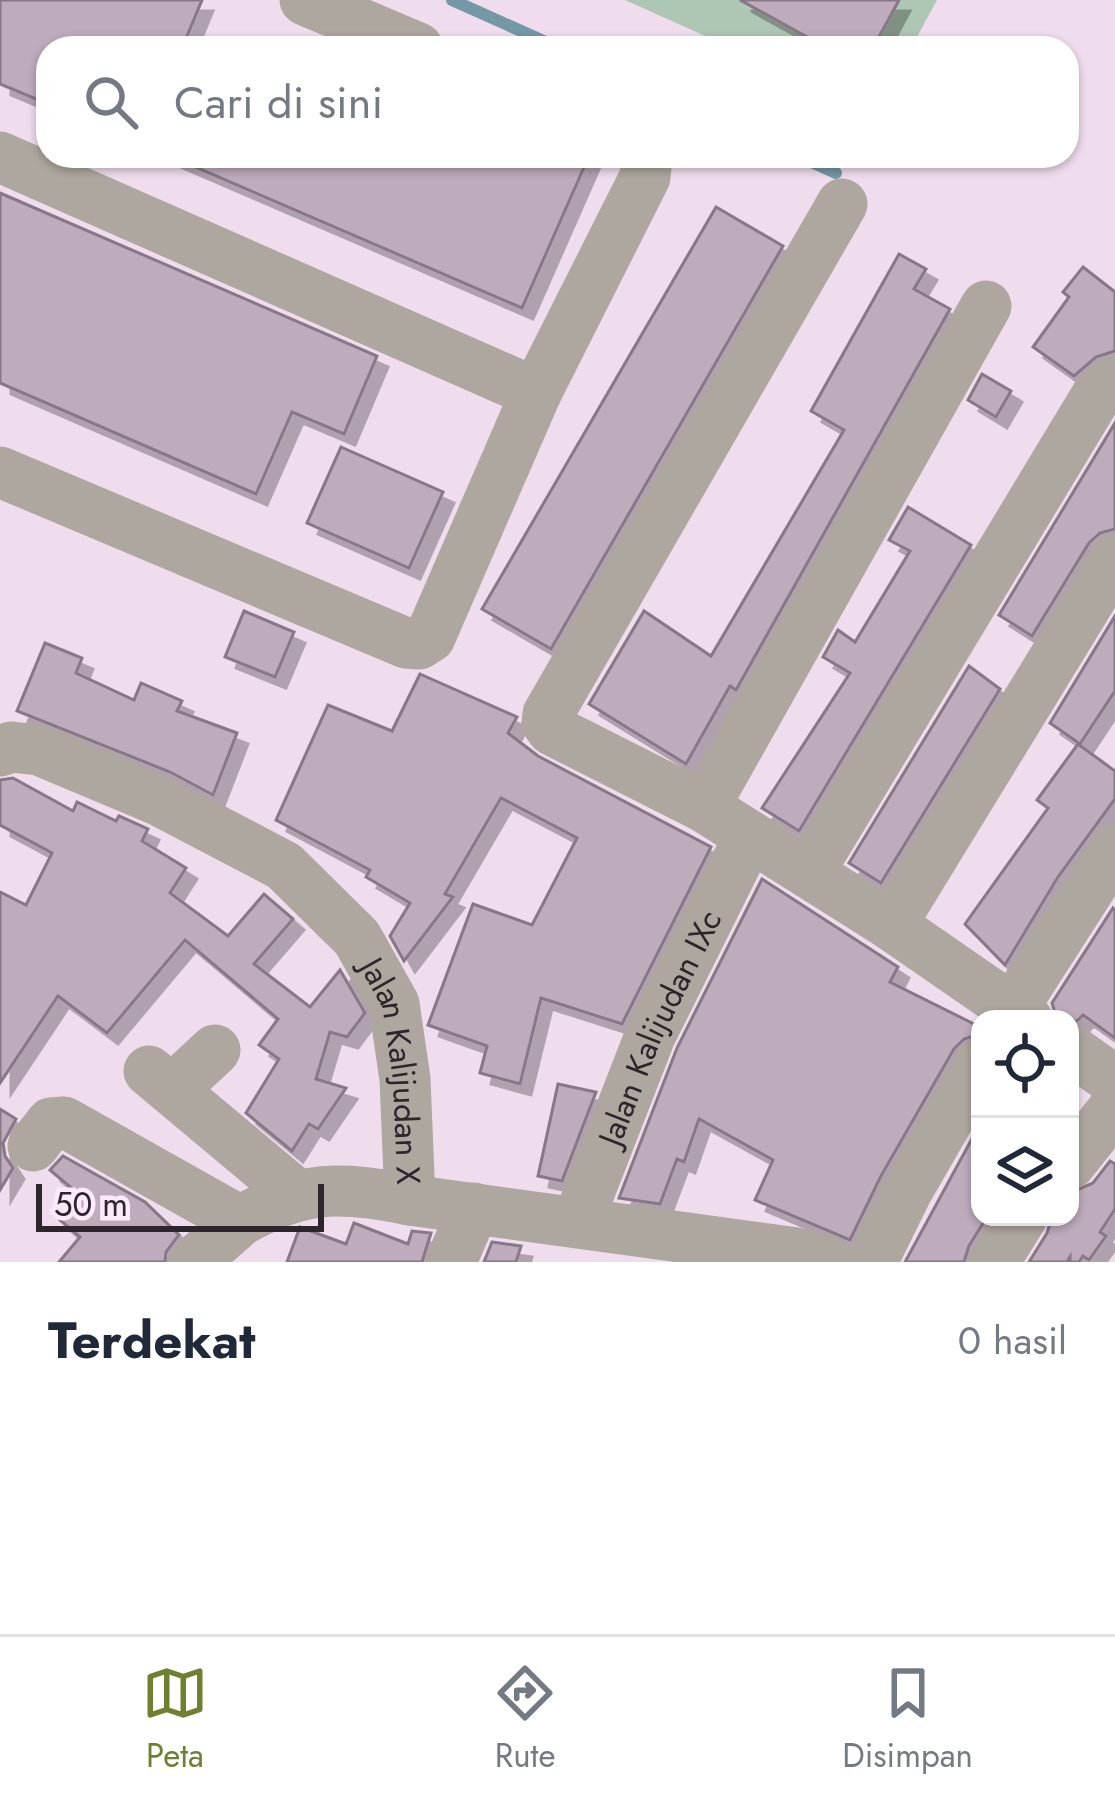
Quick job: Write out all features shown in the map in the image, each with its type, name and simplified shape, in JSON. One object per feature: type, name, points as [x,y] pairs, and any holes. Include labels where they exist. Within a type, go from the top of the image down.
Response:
[{"type":"street","points":[[305,0],[390,36]]},
{"type":"street","points":[[0,157],[536,393]]},
{"type":"street","points":[[0,472],[406,643],[419,644],[430,637],[536,393],[646,168]]},
{"type":"street","points":[[842,204],[547,723],[551,730],[704,807],[809,872],[1006,1010]]},
{"type":"street","points":[[704,807],[986,306]]},
{"type":"street","points":[[809,872],[1097,395],[1115,380]]},
{"type":"street","points":[[891,925],[1115,560]]},
{"type":"street","name":"Jalan Kalijudan X","points":[[0,751],[39,749],[158,800],[284,866],[357,938],[394,1004],[405,1079],[410,1200],[578,1221],[678,1249],[797,1253],[830,1262]]},
{"type":"street","name":"Jalan Kalijudan IXc","points":[[578,1221],[650,1036],[749,838]]},
{"type":"street","points":[[1019,1010],[1115,849]]},
{"type":"street","points":[[215,1050],[160,1081],[296,1194]]},
{"type":"street","points":[[1079,1055],[1115,1081]]},
{"type":"street","points":[[872,1262],[971,1080]]},
{"type":"street","points":[[1079,1152],[1115,1107]]},
{"type":"street","points":[[33,1146],[51,1124],[64,1122],[240,1221]]},
{"type":"street","points":[[194,1262],[240,1221],[296,1194],[353,1191],[410,1200]]},
{"type":"street","points":[[451,1262],[473,1208]]},
{"type":"street","points":[[994,1262],[1016,1226]]},
{"type":"green space","points":[[625,0],[937,0],[918,36],[705,36]]},
{"type":"building","points":[[0,0],[202,0],[187,36],[36,36],[36,99],[0,84]]},
{"type":"building","points":[[740,0],[899,0],[880,36],[805,36]]},
{"type":"building","points":[[198,168],[584,168],[522,308]]},
{"type":"building","points":[[0,193],[377,356],[344,434],[292,412],[256,494],[0,383]]},
{"type":"building","points":[[716,207],[783,246],[551,649],[482,609]]},
{"type":"building","points":[[899,254],[926,269],[914,289],[950,309],[736,690],[730,686],[686,764],[589,704],[644,611],[711,656],[844,430],[811,411]]},
{"type":"building","points":[[1083,267],[1115,292],[1115,351],[1096,357],[1074,376],[1033,347],[1069,297],[1063,292]]},
{"type":"building","points":[[982,374],[1011,391],[996,417],[968,400]]},
{"type":"building","points":[[1115,423],[1115,529],[1089,543],[1032,636],[999,615]]},
{"type":"building","points":[[341,447],[443,492],[409,568],[307,523]]},
{"type":"building","points":[[908,507],[971,545],[799,831],[762,808],[850,673],[823,657],[838,630],[855,642],[910,551],[889,540]]},
{"type":"building","points":[[244,611],[294,632],[275,677],[225,657]]},
{"type":"building","points":[[1115,616],[1115,691],[1080,744],[1050,723]]},
{"type":"building","points":[[45,643],[82,658],[76,673],[134,700],[141,683],[182,701],[177,711],[237,733],[213,795],[170,772],[17,711]]},
{"type":"building","points":[[969,666],[1000,689],[881,883],[849,863]]},
{"type":"building","points":[[420,674],[517,717],[508,733],[538,756],[711,847],[622,1024],[541,998],[520,1084],[480,1073],[487,1046],[428,1025],[473,904],[532,925],[577,838],[501,798],[445,894],[453,897],[404,961],[390,936],[410,903],[366,877],[370,870],[276,820],[328,705],[392,731]]},
{"type":"building","points":[[1078,744],[1115,771],[1115,799],[1058,877],[1005,965],[965,924],[1048,808],[1037,800]]},
{"type":"building","points":[[13,778],[73,811],[77,802],[116,821],[119,816],[148,829],[142,841],[186,868],[170,893],[228,936],[264,894],[293,919],[254,964],[310,1007],[340,970],[365,1013],[347,1037],[330,1032],[316,1079],[346,1088],[318,1129],[309,1124],[292,1151],[246,1113],[279,1059],[259,1045],[278,1019],[185,940],[107,1033],[58,996],[0,1083],[0,892],[26,905],[52,853],[0,825],[0,780]]},
{"type":"building","points":[[762,879],[898,967],[890,982],[971,1022],[971,1037],[954,1049],[850,1240],[755,1200],[773,1160],[699,1119],[684,1162],[677,1159],[660,1204],[619,1198],[677,1048]]},
{"type":"building","points":[[1113,908],[1115,1038],[1083,1015],[1079,1019],[1079,1010],[1054,1010],[1052,1003]]},
{"type":"building","points":[[558,1084],[596,1092],[562,1181],[538,1176]]},
{"type":"building","points":[[0,1109],[16,1119],[3,1143],[13,1168],[0,1190]]},
{"type":"building","points":[[971,1141],[971,1226],[981,1226],[964,1262],[905,1262]]},
{"type":"building","points":[[63,1156],[145,1202],[179,1235],[166,1252],[165,1262],[59,1262],[80,1237],[60,1220],[81,1196],[50,1170]]},
{"type":"building","points":[[1110,1161],[1115,1164],[1115,1209],[1100,1232],[1106,1236],[1089,1260],[1083,1256],[1079,1262],[1070,1262],[1070,1257],[1067,1262],[1029,1262],[1049,1226],[1079,1226],[1079,1189],[1093,1183]]},
{"type":"building","points":[[354,1223],[408,1244],[412,1231],[431,1233],[422,1262],[287,1262],[300,1227],[346,1244]]},
{"type":"building","points":[[492,1242],[521,1246],[516,1262],[484,1262]]},
{"type":"waterway","points":[[452,0],[532,36]]},
{"type":"waterway","points":[[825,168],[836,173]]}]
